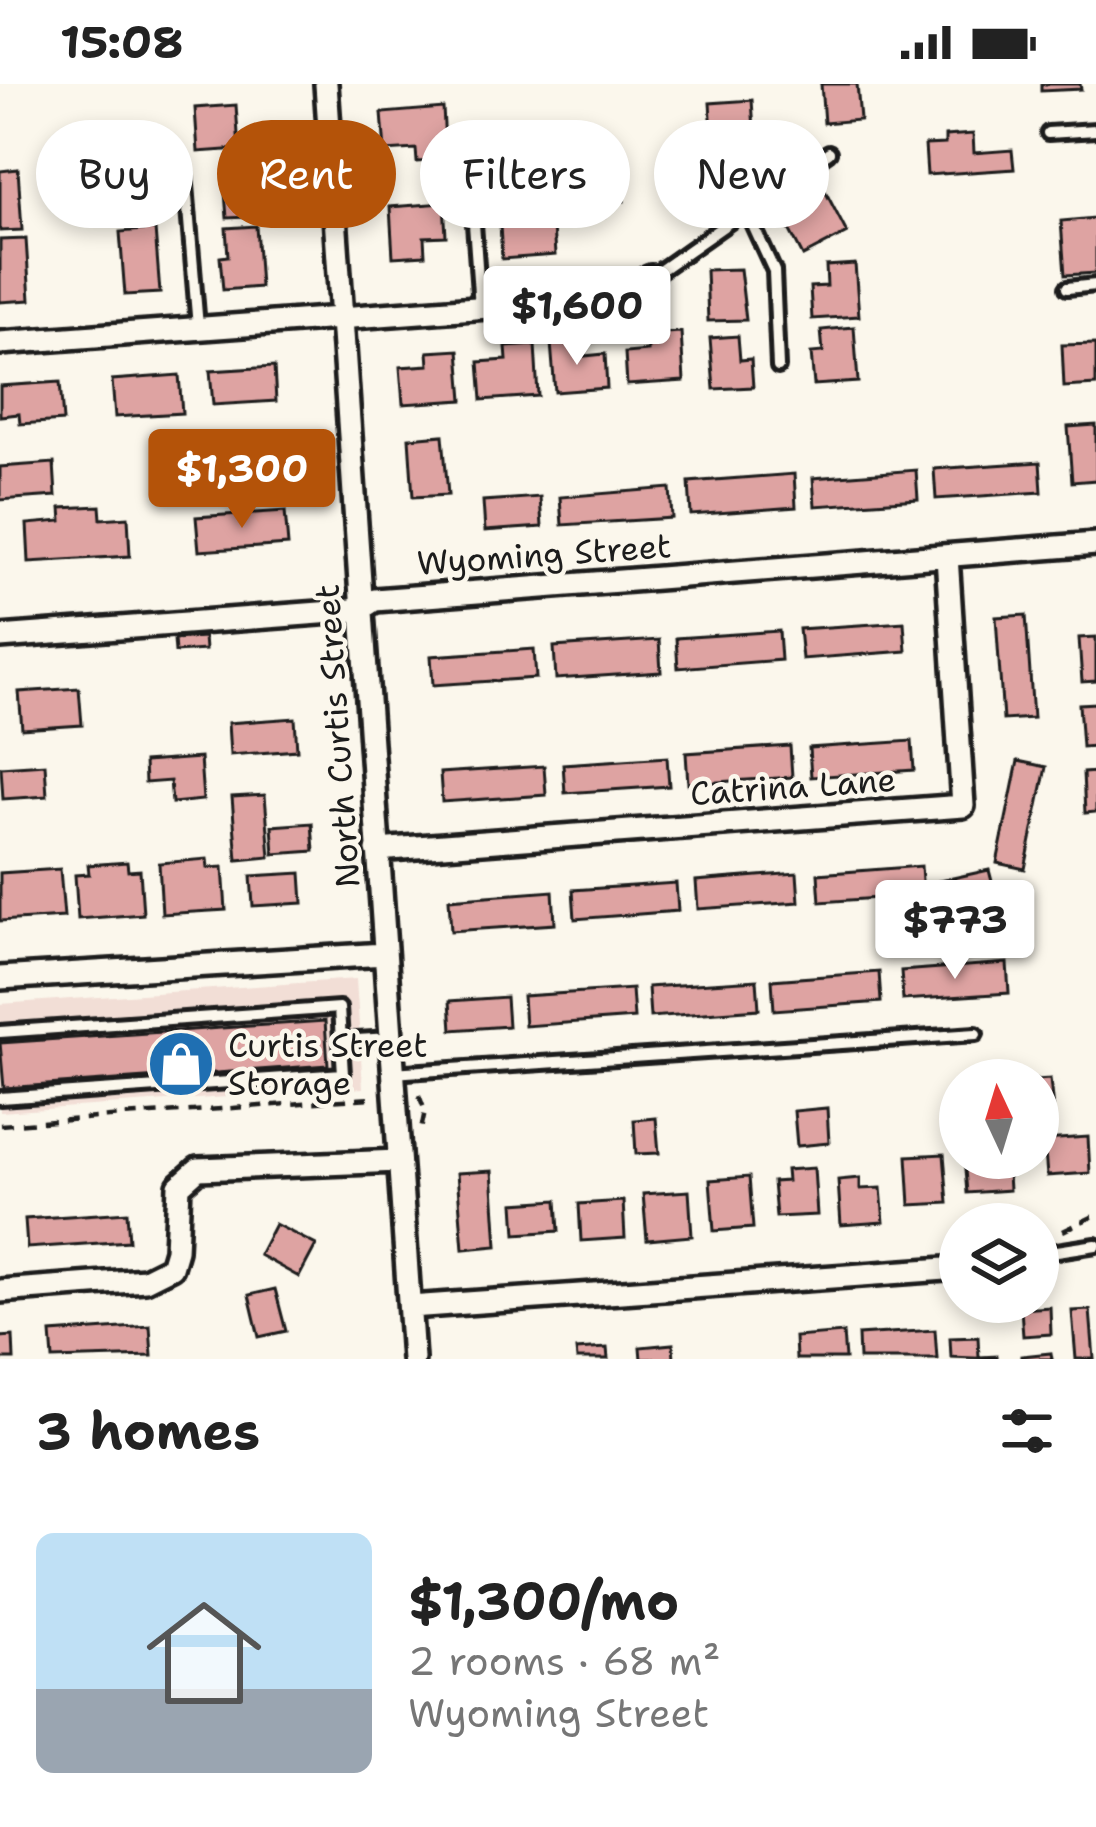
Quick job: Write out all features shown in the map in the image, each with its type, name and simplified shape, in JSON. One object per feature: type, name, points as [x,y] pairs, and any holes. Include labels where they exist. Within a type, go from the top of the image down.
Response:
[{"type":"street","name":"North Curtis Street","points":[[326,84],[392,1073],[383,1097],[399,1161],[413,1359]]},
{"type":"street","points":[[0,343],[610,298],[651,277]]},
{"type":"street","name":"Wyoming Street","points":[[0,637],[361,609],[375,600],[1096,544]]},
{"type":"street","name":"Catrina Lane","points":[[377,850],[963,806],[947,556]]},
{"type":"street","points":[[0,978],[384,955]]},
{"type":"street","points":[[0,1291],[146,1280],[171,1267],[179,1186],[198,1168],[399,1161]]},
{"type":"street","points":[[410,1307],[939,1269]]},
{"type":"lane","points":[[1048,133],[1096,130]]},
{"type":"lane","points":[[189,228],[198,328]]},
{"type":"lane","points":[[474,228],[480,307]]},
{"type":"lane","points":[[651,277],[720,228]]},
{"type":"lane","points":[[754,228],[774,272],[778,367]]},
{"type":"lane","points":[[1066,288],[1096,285]]},
{"type":"lane","points":[[0,1032],[339,1008],[343,1074],[0,1098]]},
{"type":"lane","points":[[392,1073],[976,1034]]},
{"type":"lane","points":[[341,1041],[390,1038]]},
{"type":"lane","points":[[1059,1251],[1096,1245]]},
{"type":"path","points":[[0,1125],[383,1097]]},
{"type":"path","points":[[1059,1231],[1096,1215]]},
{"type":"shaded area","name":"Curtis Street Storage","points":[[356,979],[363,1088],[0,1112],[0,1004]]},
{"type":"building","points":[[821,84],[857,84],[860,120],[824,120]]},
{"type":"building","points":[[1041,84],[1080,84],[1081,89],[1041,91]]},
{"type":"building","points":[[752,100],[753,120],[711,120],[710,103]]},
{"type":"building","points":[[236,105],[237,120],[217,120],[217,151],[198,152],[195,108]]},
{"type":"building","points":[[443,108],[444,120],[420,120],[417,162],[416,149],[396,150],[396,120],[383,120],[382,113]]},
{"type":"building","points":[[973,134],[974,153],[1012,150],[1014,169],[927,175],[925,145],[945,144],[945,136]]},
{"type":"building","points":[[18,169],[22,230],[0,231],[0,171]]},
{"type":"building","points":[[829,198],[847,233],[803,256],[789,229],[829,228]]},
{"type":"building","points":[[420,205],[420,228],[446,228],[446,236],[424,237],[425,255],[393,257],[396,207]]},
{"type":"building","points":[[1096,218],[1096,273],[1065,275],[1061,221]]},
{"type":"building","points":[[226,228],[256,228],[260,287],[223,290],[220,257],[228,256]]},
{"type":"building","points":[[500,228],[553,228],[555,255],[502,259]]},
{"type":"building","points":[[155,229],[160,293],[125,295],[120,232]]},
{"type":"building","points":[[26,239],[30,300],[0,302],[0,240]]},
{"type":"building","points":[[855,264],[859,316],[812,319],[810,287],[827,286],[826,266]]},
{"type":"building","points":[[740,269],[746,320],[708,321],[706,270]]},
{"type":"building","points":[[854,327],[858,382],[814,385],[811,353],[823,352],[821,330]]},
{"type":"building","points":[[681,332],[684,381],[627,385],[625,353],[648,351],[647,334]]},
{"type":"building","points":[[738,336],[740,360],[751,359],[753,387],[714,389],[710,338]]},
{"type":"building","points":[[583,341],[584,356],[605,354],[607,388],[555,392],[551,343]]},
{"type":"building","points":[[1096,344],[1096,385],[1064,387],[1062,345]]},
{"type":"building","points":[[535,345],[538,396],[482,400],[479,362],[507,360],[506,347]]},
{"type":"building","points":[[459,350],[463,400],[403,404],[400,367],[429,365],[428,352]]},
{"type":"building","points":[[274,367],[276,401],[213,405],[210,371]]},
{"type":"building","points":[[179,375],[182,413],[115,417],[112,380]]},
{"type":"building","points":[[60,382],[63,421],[20,424],[19,414],[0,416],[0,386]]},
{"type":"building","points":[[1096,425],[1096,480],[1072,482],[1068,427]]},
{"type":"building","points":[[443,435],[448,495],[413,497],[409,438]]},
{"type":"building","points":[[1040,462],[1042,492],[936,499],[934,469]]},
{"type":"building","points":[[54,463],[56,496],[0,500],[0,467]]},
{"type":"building","points":[[916,470],[918,499],[815,506],[813,478]]},
{"type":"building","points":[[794,474],[796,507],[691,515],[689,482]]},
{"type":"building","points":[[670,488],[672,518],[562,525],[560,497]]},
{"type":"building","points":[[540,497],[542,527],[485,531],[483,501]]},
{"type":"building","points":[[100,506],[101,519],[128,517],[130,556],[29,562],[27,524],[62,521],[61,508]]},
{"type":"building","points":[[285,511],[288,545],[199,551],[196,517]]},
{"type":"building","points":[[1026,615],[1033,718],[1003,720],[996,617]]},
{"type":"building","points":[[904,622],[906,651],[802,659],[799,629]]},
{"type":"building","points":[[779,631],[781,660],[678,668],[676,638]]},
{"type":"building","points":[[204,637],[205,650],[175,652],[174,639]]},
{"type":"building","points":[[1096,637],[1096,681],[1082,682],[1079,638]]},
{"type":"building","points":[[659,640],[661,672],[556,679],[554,647]]},
{"type":"building","points":[[534,649],[536,678],[433,685],[431,656]]},
{"type":"building","points":[[79,688],[82,725],[22,729],[19,692]]},
{"type":"building","points":[[1096,703],[1096,746],[1082,747],[1079,704]]},
{"type":"building","points":[[295,718],[297,750],[230,755],[228,723]]},
{"type":"building","points":[[912,741],[914,770],[811,777],[809,748]]},
{"type":"building","points":[[790,746],[792,777],[688,784],[686,753]]},
{"type":"building","points":[[667,757],[669,786],[565,793],[563,764]]},
{"type":"building","points":[[200,758],[203,800],[172,803],[170,781],[145,783],[144,762]]},
{"type":"building","points":[[1018,761],[1046,767],[1025,869],[997,863]]},
{"type":"building","points":[[45,764],[47,796],[3,799],[1,767]]},
{"type":"building","points":[[544,766],[546,795],[442,802],[440,773]]},
{"type":"building","points":[[1096,772],[1096,812],[1085,813],[1083,773]]},
{"type":"building","points":[[265,795],[270,857],[237,860],[232,797]]},
{"type":"building","points":[[312,823],[314,851],[274,854],[272,826]]},
{"type":"building","points":[[207,859],[208,868],[223,867],[226,910],[162,914],[159,863]]},
{"type":"building","points":[[127,862],[128,871],[140,870],[143,914],[78,919],[75,875],[89,874],[88,865]]},
{"type":"building","points":[[921,866],[923,895],[820,902],[818,874]]},
{"type":"building","points":[[60,869],[64,917],[0,921],[0,873]]},
{"type":"building","points":[[989,870],[996,897],[942,910],[935,882]]},
{"type":"building","points":[[301,873],[303,903],[253,906],[251,876]]},
{"type":"building","points":[[797,873],[799,902],[698,909],[696,881]]},
{"type":"building","points":[[676,883],[678,911],[575,919],[573,890]]},
{"type":"building","points":[[553,891],[555,924],[451,931],[449,899]]},
{"type":"building","points":[[1007,963],[1009,993],[903,1000],[901,971]]},
{"type":"building","points":[[879,972],[881,1002],[774,1010],[772,980]]},
{"type":"building","points":[[757,980],[759,1009],[650,1017],[648,987]]},
{"type":"building","points":[[632,989],[634,1018],[525,1026],[523,996]]},
{"type":"building","points":[[506,997],[508,1026],[452,1030],[450,1001]]},
{"type":"building","points":[[325,1021],[328,1065],[4,1088],[0,1043]]},
{"type":"building","points":[[827,1108],[829,1143],[797,1146],[794,1111]]},
{"type":"building","points":[[656,1118],[659,1153],[636,1154],[634,1120]]},
{"type":"building","points":[[1088,1137],[1090,1173],[1059,1175],[1059,1139]]},
{"type":"building","points":[[939,1154],[939,1179],[946,1179],[948,1203],[910,1205],[907,1156]]},
{"type":"building","points":[[814,1168],[817,1215],[776,1217],[773,1182],[787,1181],[786,1170]]},
{"type":"building","points":[[492,1171],[497,1246],[463,1249],[457,1173]]},
{"type":"building","points":[[749,1177],[753,1228],[714,1231],[710,1180]]},
{"type":"building","points":[[860,1178],[860,1189],[881,1188],[884,1222],[841,1225],[838,1180]]},
{"type":"building","points":[[966,1179],[1008,1179],[1009,1190],[967,1193]]},
{"type":"building","points":[[689,1191],[692,1236],[647,1240],[643,1194]]},
{"type":"building","points":[[557,1200],[559,1231],[516,1234],[514,1203]]},
{"type":"building","points":[[623,1201],[625,1238],[581,1241],[579,1204]]},
{"type":"building","points":[[127,1212],[129,1241],[27,1248],[25,1219]]},
{"type":"building","points":[[275,1224],[316,1245],[299,1277],[259,1255]]},
{"type":"building","points":[[275,1289],[286,1331],[259,1337],[249,1295]]},
{"type":"building","points":[[1090,1310],[1094,1359],[1076,1359],[1072,1311]]},
{"type":"building","points":[[1022,1323],[1051,1323],[1051,1334],[1023,1336]]},
{"type":"building","points":[[150,1326],[152,1356],[53,1359],[51,1333]]},
{"type":"building","points":[[935,1330],[937,1359],[859,1359],[858,1335]]},
{"type":"building","points":[[843,1333],[845,1359],[796,1359],[795,1337]]},
{"type":"building","points":[[13,1336],[14,1359],[0,1359],[0,1337]]},
{"type":"building","points":[[978,1337],[979,1357],[997,1359],[951,1357],[950,1338]]},
{"type":"building","points":[[673,1344],[674,1359],[641,1359],[640,1347]]},
{"type":"building","points":[[607,1348],[608,1359],[577,1359],[576,1350]]},
{"type":"building","points":[[1051,1353],[1052,1359],[1021,1359],[1021,1356]]},
{"type":"place","name":"Curtis Street Storage","points":[[181,1064]]}]
